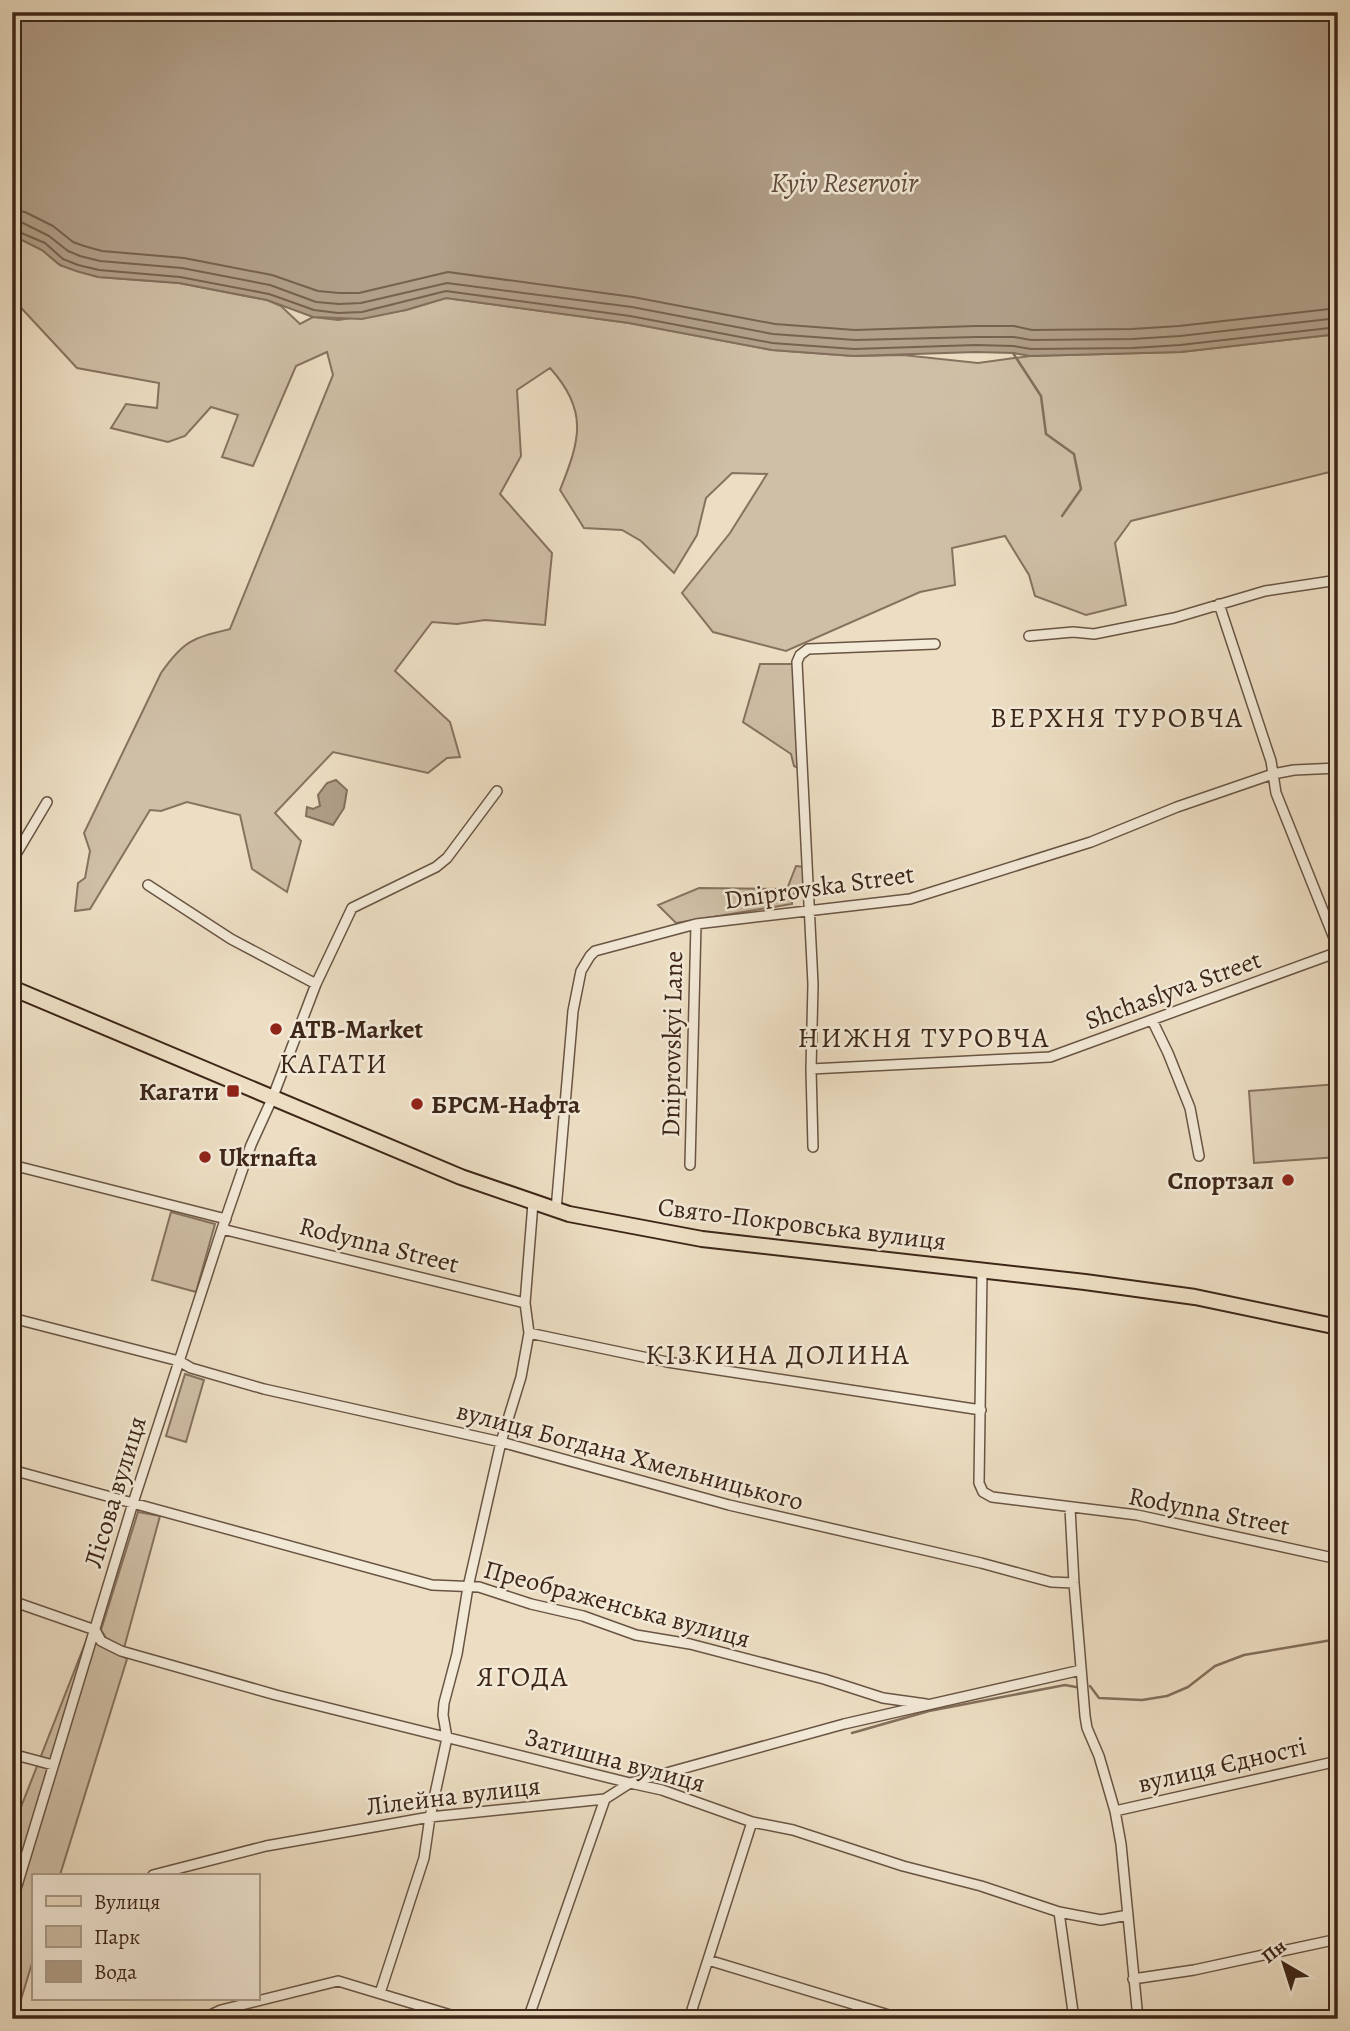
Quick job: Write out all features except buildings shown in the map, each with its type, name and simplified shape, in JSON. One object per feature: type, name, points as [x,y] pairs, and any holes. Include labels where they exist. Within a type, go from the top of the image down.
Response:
[{"type":"main road","name":"Свято-Покровська вулиця","points":[[12,988],[275,1101],[461,1177],[533,1203],[593,1220],[702,1240],[1195,1297],[1338,1327]]},
{"type":"street","points":[[1029,636],[1073,632],[1094,634],[1174,618],[1265,591],[1338,580]]},
{"type":"street","points":[[1219,604],[1271,761],[1276,793],[1338,950]]},
{"type":"street","points":[[813,1147],[813,984],[797,662],[800,655],[808,649],[935,644]]},
{"type":"street","name":"Dniprovska Street","points":[[556,1210],[573,1011],[581,971],[595,951],[696,924],[910,899],[1091,842],[1177,807],[1272,774],[1338,768]]},
{"type":"street","name":"Лісова вулиця","points":[[13,1899],[133,1503],[222,1229],[251,1145],[275,1101],[316,984],[352,908],[436,867],[447,858],[497,791]]},
{"type":"street","points":[[12,861],[47,802]]},
{"type":"street","points":[[148,885],[231,939],[316,984]]},
{"type":"street","name":"Dniprovskyi Lane","points":[[690,1166],[696,924]]},
{"type":"street","name":"Shchaslyva Street","points":[[811,1069],[1050,1056],[1338,950]]},
{"type":"street","points":[[1152,1020],[1190,1108],[1199,1156]]},
{"type":"street","points":[[12,1165],[226,1219]]},
{"type":"street","points":[[380,1993],[424,1858],[447,1738],[443,1715],[468,1587],[501,1441],[521,1377],[529,1333],[525,1303],[533,1203]]},
{"type":"street","name":"Rodynna Street","points":[[222,1229],[525,1303]]},
{"type":"street","points":[[529,1333],[667,1362],[981,1409],[982,1272]]},
{"type":"street","name":"вулиця Богдана Хмельницького","points":[[12,1318],[179,1361],[191,1368],[264,1389],[501,1441],[729,1505],[1051,1582],[1074,1583]]},
{"type":"street","name":"Rodynna Street","points":[[981,1409],[979,1483],[984,1492],[992,1497],[1137,1515],[1338,1559]]},
{"type":"street","name":"Преображенська вулиця","points":[[12,1470],[432,1585],[479,1587],[531,1604],[583,1616],[636,1635],[690,1644],[824,1679],[883,1698],[928,1704]]},
{"type":"street","points":[[1070,1508],[1087,1728],[1099,1756],[1115,1811],[1138,2019]]},
{"type":"street","points":[[12,1601],[96,1630]]},
{"type":"street","name":"Затишна вулиця","points":[[96,1630],[101,1640],[109,1647],[121,1651],[276,1695],[662,1790],[752,1822],[793,1830],[1059,1912],[1101,1920],[1128,1915]]},
{"type":"street","name":"Лілейна вулиця","points":[[157,1874],[266,1846],[430,1817],[605,1799],[630,1783],[844,1724],[1081,1671]]},
{"type":"street","points":[[12,1754],[53,1765]]},
{"type":"street","name":"вулиця Єдності","points":[[1115,1811],[1338,1761]]},
{"type":"street","points":[[528,2019],[605,1799]]},
{"type":"street","points":[[689,2019],[752,1822]]},
{"type":"street","points":[[1059,1912],[1074,2019]]},
{"type":"street","points":[[1133,1979],[1194,1970],[1338,1939]]},
{"type":"street","points":[[708,1960],[902,2019]]},
{"type":"street","points":[[202,2019],[221,2010],[338,1981],[464,2019]]},
{"type":"green space","points":[[12,235],[42,250],[60,265],[98,277],[179,283],[267,300],[281,306],[300,324],[313,317],[338,320],[406,310],[446,298],[629,323],[772,350],[854,356],[903,355],[978,363],[1030,356],[1181,352],[1338,334],[1338,470],[1131,521],[1115,543],[1126,605],[1086,615],[1035,596],[1029,575],[1005,536],[952,548],[955,585],[920,592],[786,651],[713,632],[682,593],[730,533],[767,474],[732,473],[706,498],[697,535],[674,573],[641,541],[622,530],[584,528],[560,490],[576,441],[576,412],[571,398],[550,368],[517,390],[521,456],[500,494],[552,553],[545,625],[485,620],[457,624],[432,622],[395,671],[450,722],[460,757],[447,758],[428,773],[333,752],[275,813],[301,841],[287,892],[252,869],[240,815],[187,802],[161,811],[150,810],[90,909],[75,911],[78,883],[85,878],[90,851],[84,833],[161,673],[176,653],[190,642],[230,629],[333,375],[327,352],[296,366],[253,466],[222,457],[238,415],[211,407],[185,436],[168,442],[111,428],[126,404],[157,408],[159,383],[77,368],[12,298]]},
{"type":"green space","points":[[760,664],[793,664],[798,768],[794,766],[791,754],[743,722]]},
{"type":"green space","points":[[796,866],[804,867],[804,892],[792,894],[792,904],[676,923],[658,905],[699,888],[787,889]]},
{"type":"green space","points":[[1338,1084],[1338,1157],[1254,1163],[1249,1091]]},
{"type":"green space","points":[[171,1212],[215,1224],[196,1292],[152,1280]]},
{"type":"green space","points":[[185,1374],[204,1380],[186,1442],[166,1436]]},
{"type":"green space","points":[[138,1512],[160,1516],[124,1648],[106,1638],[101,1630]]},
{"type":"green space","points":[[88,1636],[127,1659],[60,1874],[32,1874],[32,1963],[15,2019],[12,2019],[12,1830]]},
{"type":"water","name":"Kyiv Reservoir","points":[[12,12],[1338,12],[1338,334],[1181,352],[1030,356],[976,352],[854,356],[772,350],[629,323],[446,298],[362,319],[313,317],[267,300],[179,283],[98,277],[60,265],[42,250],[12,235]]},
{"type":"water","points":[[336,780],[347,790],[344,808],[333,825],[306,816],[307,807],[313,809],[320,806],[318,795],[327,783]]},
{"type":"waterway","points":[[1013,353],[1041,396],[1046,434],[1074,454],[1081,489],[1062,516]]},
{"type":"waterway","points":[[1090,1686],[1099,1698],[1142,1700],[1167,1696],[1188,1687],[1215,1666],[1244,1655],[1338,1639]]},
{"type":"waterway","points":[[852,1733],[929,1711],[1065,1685],[1076,1687]]},
{"type":"place","name":"ATB-Market","points":[[276,1029]]},
{"type":"place","name":"Кагати","points":[[233,1091]]},
{"type":"place","name":"БРСМ-Нафта","points":[[417,1104]]},
{"type":"place","name":"Ukrnafta","points":[[205,1157]]},
{"type":"place","name":"Спортзал","points":[[1288,1180]]},
{"type":"district","name":"ВЕРХНЯ ТУРОВЧА","points":[[1117,718]]},
{"type":"district","name":"НИЖНЯ ТУРОВЧА","points":[[924,1038]]},
{"type":"district","name":"КАГАТИ","points":[[334,1064]]},
{"type":"district","name":"КІЗКИНА ДОЛИНА","points":[[778,1355]]},
{"type":"district","name":"ЯГОДА","points":[[523,1677]]}]
